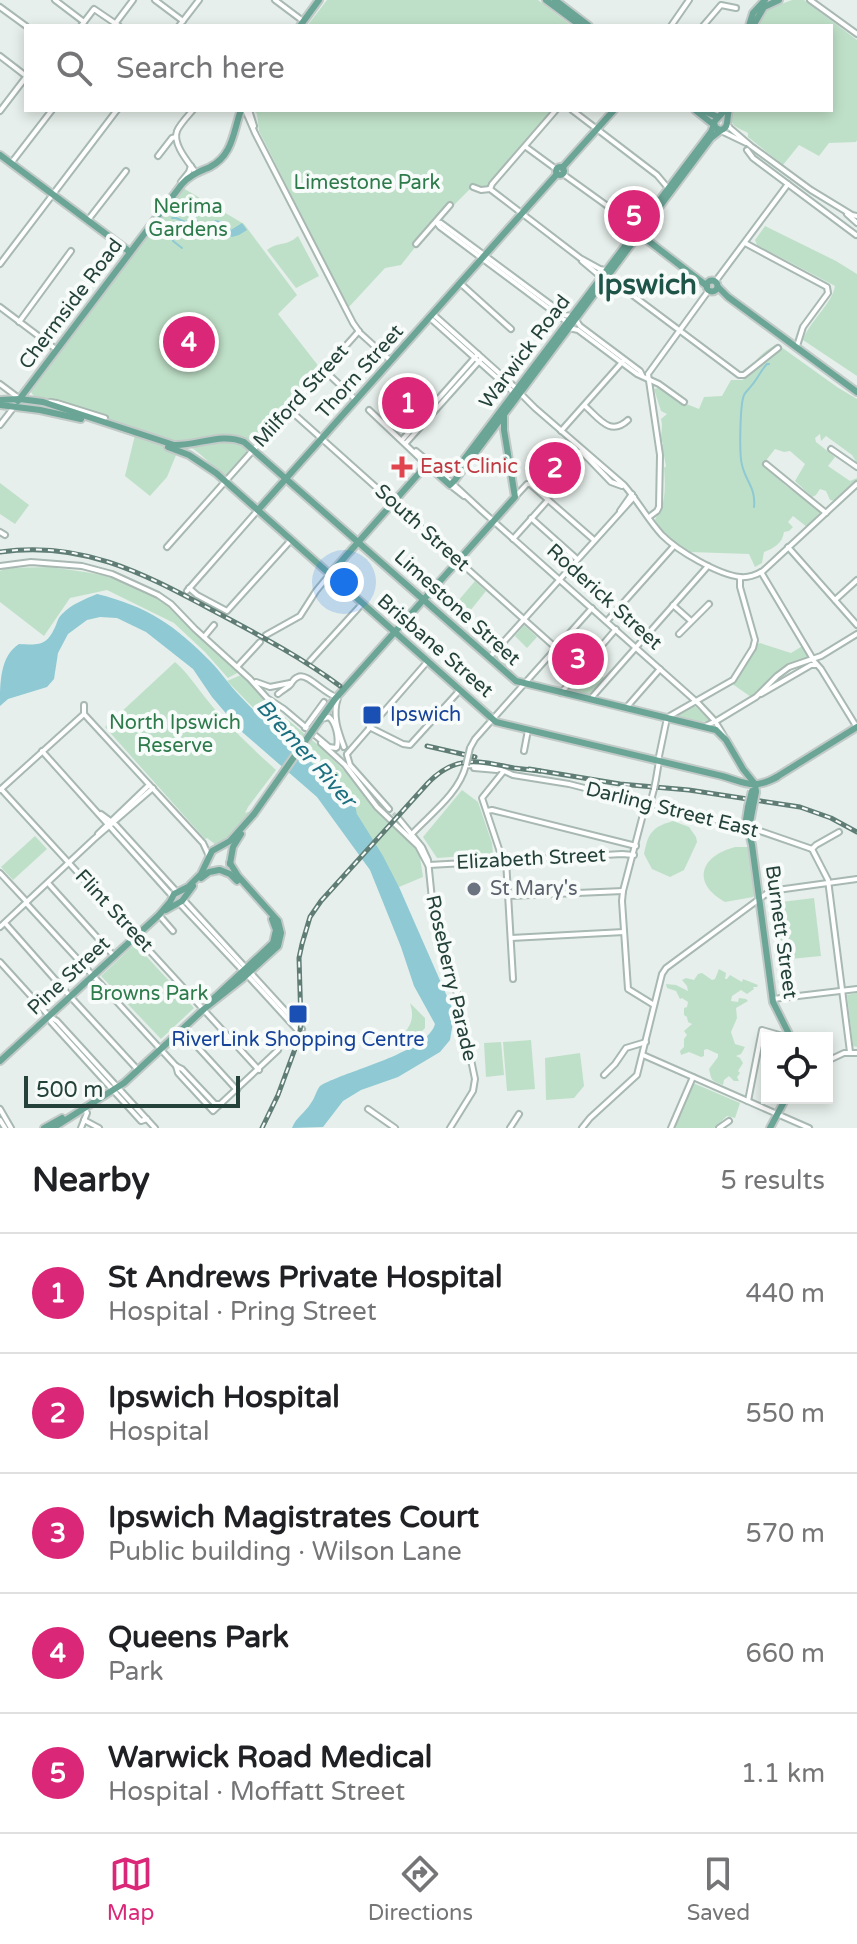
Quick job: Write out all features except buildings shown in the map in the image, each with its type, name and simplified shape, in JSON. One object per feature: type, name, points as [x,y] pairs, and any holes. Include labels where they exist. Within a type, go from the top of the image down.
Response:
[{"type":"main road","points":[[302,24],[319,0]]},
{"type":"main road","points":[[549,0],[579,24]]},
{"type":"main road","points":[[549,0],[586,24]]},
{"type":"main road","points":[[752,24],[762,2],[779,0]]},
{"type":"main road","name":"Chermside Road","points":[[198,171],[215,164],[226,153],[242,112]]},
{"type":"main road","name":"Chermside Road","points":[[14,407],[181,185],[226,148],[242,112]]},
{"type":"main road","name":"Thorn Street","points":[[258,510],[612,112]]},
{"type":"main road","points":[[697,112],[717,128],[725,129],[727,112]]},
{"type":"main road","points":[[707,112],[724,118],[727,123]]},
{"type":"main road","points":[[717,128],[719,117],[725,112]]},
{"type":"main road","name":"Warwick Road","points":[[638,231],[674,179],[717,128]]},
{"type":"main road","name":"Warwick Road","points":[[459,466],[490,432],[602,275],[717,128]]},
{"type":"main road","points":[[0,155],[130,252]]},
{"type":"main road","points":[[638,231],[857,392]]},
{"type":"main road","points":[[27,389],[28,397],[34,401]]},
{"type":"main road","points":[[2,402],[20,399],[56,413]]},
{"type":"main road","name":"Limestone Street","points":[[20,399],[43,402],[103,419],[174,445],[230,437],[241,440],[512,678],[524,684],[716,730],[724,738]]},
{"type":"main road","points":[[2,402],[14,407],[56,413]]},
{"type":"main road","points":[[504,411],[502,432],[514,499]]},
{"type":"main road","name":"Brisbane Street","points":[[56,413],[185,453],[210,469],[496,722],[734,780],[755,790]]},
{"type":"main road","points":[[220,870],[226,868],[235,843],[320,720],[326,705],[338,696],[514,499],[502,432],[497,422]]},
{"type":"main road","name":"Warwick Road","points":[[450,482],[497,422]]},
{"type":"main road","points":[[490,432],[502,432]]},
{"type":"main road","points":[[196,443],[194,449],[197,455],[210,469]]},
{"type":"main road","points":[[330,574],[428,464]]},
{"type":"main road","name":"Roderick Street","points":[[428,464],[437,469]]},
{"type":"main road","name":"Roderick Street","points":[[428,464],[450,482]]},
{"type":"main road","points":[[437,469],[448,473],[459,466]]},
{"type":"main road","points":[[755,790],[857,728]]},
{"type":"main road","points":[[724,738],[755,790]]},
{"type":"main road","points":[[743,769],[756,778],[768,779]]},
{"type":"main road","points":[[734,780],[742,778],[743,769]]},
{"type":"main road","points":[[755,790],[778,775]]},
{"type":"main road","name":"Burnett Street","points":[[749,828],[746,816],[755,790]]},
{"type":"main road","name":"Burnett Street","points":[[750,807],[749,828],[773,999],[788,1032]]},
{"type":"main road","points":[[254,814],[230,841],[212,851],[209,858],[213,867],[236,880],[271,918],[279,934]]},
{"type":"main road","points":[[53,1128],[116,1089],[209,1002],[276,948],[279,934],[277,920],[238,876],[226,850],[219,848]]},
{"type":"main road","name":"Pine Street","points":[[179,898],[199,876],[209,858]]},
{"type":"main road","name":"Pine Street","points":[[0,1061],[205,874],[220,870]]},
{"type":"main road","points":[[770,1128],[783,1104]]},
{"type":"main road","points":[[44,1128],[77,1112]]},
{"type":"street","points":[[55,0],[82,24],[94,9],[116,24]]},
{"type":"street","points":[[118,24],[133,0]]},
{"type":"street","points":[[155,0],[181,24],[199,0]]},
{"type":"street","points":[[275,0],[302,24]]},
{"type":"street","points":[[672,24],[689,0]]},
{"type":"street","points":[[810,0],[857,34]]},
{"type":"street","points":[[705,24],[721,5],[736,8]]},
{"type":"street","points":[[0,7],[24,25]]},
{"type":"street","points":[[0,56],[24,74]]},
{"type":"street","points":[[1,108],[24,79]]},
{"type":"street","points":[[11,163],[50,112]]},
{"type":"street","points":[[0,264],[115,112]]},
{"type":"street","points":[[191,112],[176,137],[190,165],[198,171]]},
{"type":"street","points":[[245,112],[250,117],[252,128]]},
{"type":"street","points":[[246,112],[253,116],[256,136]]},
{"type":"street","points":[[473,187],[485,191],[490,189],[554,112]]},
{"type":"street","points":[[575,112],[657,175],[668,188]]},
{"type":"street","points":[[238,120],[244,118],[252,128],[359,331],[391,361]]},
{"type":"street","points":[[727,123],[749,148],[753,158],[856,235]]},
{"type":"street","points":[[717,128],[857,220]]},
{"type":"street","points":[[732,137],[738,134]]},
{"type":"street","points":[[158,156],[176,137]]},
{"type":"street","points":[[525,146],[638,231]]},
{"type":"street","points":[[181,185],[190,165]]},
{"type":"street","points":[[88,221],[126,171]]},
{"type":"street","points":[[657,175],[674,179]]},
{"type":"street","points":[[649,517],[659,507],[660,459],[648,374],[788,184]]},
{"type":"street","points":[[490,189],[736,374],[744,375],[778,348]]},
{"type":"street","points":[[416,244],[450,205]]},
{"type":"street","points":[[436,222],[580,326],[623,361]]},
{"type":"street","points":[[745,243],[827,287],[828,293],[802,329],[796,348]]},
{"type":"street","points":[[19,322],[71,251]]},
{"type":"street","points":[[602,275],[608,282],[622,288]]},
{"type":"street","points":[[460,283],[511,329]]},
{"type":"street","points":[[0,307],[57,350]]},
{"type":"street","points":[[431,316],[561,431],[601,468],[613,484],[628,489]]},
{"type":"street","points":[[572,321],[578,330],[684,402]]},
{"type":"street","name":"Milford Street","points":[[167,547],[359,331]]},
{"type":"street","points":[[378,350],[391,354],[399,352]]},
{"type":"street","points":[[404,442],[478,358]]},
{"type":"street","points":[[561,431],[623,361]]},
{"type":"street","points":[[324,370],[356,400]]},
{"type":"street","points":[[0,384],[20,399]]},
{"type":"street","points":[[2,402],[8,396],[8,390]]},
{"type":"street","points":[[43,402],[56,402],[103,419]]},
{"type":"street","points":[[584,405],[610,427],[621,426],[628,420]]},
{"type":"street","name":"Chermside Road","points":[[0,425],[14,407]]},
{"type":"street","name":"South Street","points":[[291,407],[293,413],[556,648]]},
{"type":"street","name":"Roderick Street","points":[[369,410],[428,464]]},
{"type":"street","points":[[578,447],[628,489],[674,546],[708,566],[740,577],[761,572],[857,484]]},
{"type":"street","points":[[831,449],[857,467]]},
{"type":"street","points":[[766,464],[826,513]]},
{"type":"street","name":"Warwick Road","points":[[450,482],[459,466]]},
{"type":"street","name":"Roderick Street","points":[[437,469],[695,700],[715,721],[724,738]]},
{"type":"street","points":[[613,484],[615,477]]},
{"type":"street","points":[[512,479],[517,488],[523,488]]},
{"type":"street","points":[[514,499],[528,483],[594,540]]},
{"type":"street","points":[[489,658],[633,496]]},
{"type":"street","points":[[513,539],[548,500]]},
{"type":"street","name":"Thorn Street","points":[[258,510],[188,590],[227,611],[291,540]]},
{"type":"street","points":[[531,518],[577,559]]},
{"type":"street","points":[[607,621],[674,546]]},
{"type":"street","points":[[788,547],[857,625]]},
{"type":"street","points":[[0,566],[17,562],[82,566],[112,574],[165,599],[270,700],[314,735],[330,747],[344,748],[355,744]]},
{"type":"street","points":[[592,700],[708,566]]},
{"type":"street","points":[[761,572],[857,728]]},
{"type":"street","points":[[266,635],[300,616],[330,574]]},
{"type":"street","points":[[654,1005],[628,989],[623,891],[654,789],[667,718],[733,680],[754,645],[740,577]]},
{"type":"street","points":[[835,600],[857,580]]},
{"type":"street","points":[[310,661],[362,604]]},
{"type":"street","points":[[679,634],[709,604]]},
{"type":"street","points":[[673,605],[691,621]]},
{"type":"street","points":[[461,780],[475,739],[592,608]]},
{"type":"street","points":[[204,637],[214,625]]},
{"type":"street","points":[[561,693],[616,629]]},
{"type":"street","points":[[754,698],[786,669],[814,659],[857,634]]},
{"type":"street","points":[[237,667],[260,642]]},
{"type":"street","points":[[337,758],[342,759],[347,754],[427,662]]},
{"type":"street","points":[[703,727],[812,664],[820,668]]},
{"type":"street","points":[[626,708],[660,669]]},
{"type":"street","points":[[270,700],[297,677],[304,676],[324,692],[338,696],[335,717],[350,765],[389,809]]},
{"type":"street","points":[[250,679],[277,689],[284,709]]},
{"type":"street","points":[[265,694],[267,689],[291,683]]},
{"type":"street","points":[[369,727],[408,746],[460,690]]},
{"type":"street","points":[[305,728],[326,705],[328,699],[324,692]]},
{"type":"street","points":[[84,705],[84,714],[203,843],[209,858]]},
{"type":"street","points":[[1,789],[84,714]]},
{"type":"street","points":[[320,720],[331,718],[338,739],[334,753],[337,758]]},
{"type":"street","points":[[524,751],[528,730]]},
{"type":"street","points":[[846,734],[855,736]]},
{"type":"street","points":[[314,735],[349,769],[379,809],[412,836]]},
{"type":"street","points":[[42,751],[301,1032]]},
{"type":"street","name":"Darling Street East","points":[[467,765],[569,784],[749,828],[812,849]]},
{"type":"street","name":"Darling Street East","points":[[467,765],[493,766],[501,771]]},
{"type":"street","points":[[412,836],[461,780],[470,771],[480,768]]},
{"type":"street","points":[[501,771],[483,797],[505,860],[513,979]]},
{"type":"street","points":[[138,1070],[2,925],[151,786]]},
{"type":"street","name":"Flint Street","points":[[1,789],[259,1070]]},
{"type":"street","points":[[487,811],[636,846]]},
{"type":"street","points":[[733,824],[741,822],[746,816]]},
{"type":"street","points":[[426,820],[413,828],[399,820],[420,848],[428,865]]},
{"type":"street","points":[[739,826],[752,845]]},
{"type":"street","points":[[839,832],[812,849],[828,882],[850,1052]]},
{"type":"street","points":[[203,843],[219,848]]},
{"type":"street","name":"Elizabeth Street","points":[[428,865],[634,855]]},
{"type":"street","name":"Roseberry Parade","points":[[428,865],[434,919],[462,1014],[475,1079],[473,1091],[450,1128]]},
{"type":"street","points":[[0,873],[160,1050],[215,1104],[222,1104]]},
{"type":"street","points":[[582,1128],[639,1072],[665,969],[770,891],[857,879]]},
{"type":"street","points":[[48,883],[114,956]]},
{"type":"street","points":[[757,885],[770,891]]},
{"type":"street","points":[[508,896],[623,891]]},
{"type":"street","points":[[159,915],[173,931]]},
{"type":"street","points":[[510,938],[624,932]]},
{"type":"street","points":[[0,962],[155,1128]]},
{"type":"street","points":[[773,999],[857,989]]},
{"type":"street","points":[[182,1030],[237,1090]]},
{"type":"street","points":[[748,1101],[761,1039]]},
{"type":"street","points":[[604,1075],[626,1048],[646,1042]]},
{"type":"street","points":[[176,1066],[178,1073],[213,1111],[278,1050]]},
{"type":"street","points":[[833,1058],[841,1053],[857,1053]]},
{"type":"street","points":[[643,1055],[809,1128]]},
{"type":"street","points":[[671,1128],[693,1077]]},
{"type":"street","points":[[81,1128],[87,1113],[84,1108]]},
{"type":"street","points":[[368,1109],[394,1128]]},
{"type":"street","points":[[1,1112],[8,1128]]},
{"type":"street","points":[[510,1128],[519,1114]]},
{"type":"street","points":[[0,1120],[8,1128]]},
{"type":"street","points":[[84,1120],[99,1128]]},
{"type":"street","points":[[719,1128],[729,1121]]},
{"type":"green space","points":[[327,0],[538,0],[569,24],[309,24]]},
{"type":"green space","points":[[792,0],[804,0],[857,40],[856,142],[829,143],[819,156],[799,145],[783,165],[748,137],[748,133],[734,125],[732,112],[833,112],[833,24],[757,24],[768,9]]},
{"type":"green space","name":"Limestone Park","points":[[255,112],[550,112],[485,189],[473,186],[452,207],[449,204],[416,241],[417,245],[401,265],[385,268],[348,308],[259,131]]},
{"type":"green space","name":"Nerima Gardens","points":[[183,188],[244,224],[297,295],[278,314],[320,368],[226,476],[192,448],[181,443],[167,477],[150,496],[125,476],[136,431],[35,398],[31,392]]},
{"type":"green space","points":[[765,226],[857,274],[857,376],[803,340],[835,286],[757,245],[755,240]]},
{"type":"green space","points":[[298,236],[319,276],[296,288],[267,250]]},
{"type":"green space","points":[[777,344],[857,399],[857,463],[852,455],[826,436],[821,441],[820,434],[815,438],[835,457],[828,466],[850,481],[857,478],[857,482],[835,501],[820,489],[812,497],[795,481],[805,464],[790,451],[775,449],[765,466],[786,486],[821,511],[807,527],[793,516],[788,522],[793,527],[784,532],[777,545],[764,552],[762,563],[755,567],[749,554],[690,552],[675,542],[655,520],[664,494],[666,466],[661,419],[667,414],[661,411],[654,389],[661,387],[699,409],[704,397],[722,396],[731,380],[743,380],[760,356]]},
{"type":"green space","points":[[0,483],[29,505],[15,524],[0,514]]},
{"type":"green space","points":[[50,567],[109,577],[144,591],[187,623],[239,672],[228,678],[174,623],[107,590],[70,598],[44,636],[0,602],[0,571],[6,568]]},
{"type":"green space","points":[[475,581],[486,591],[470,611],[458,601]]},
{"type":"green space","points":[[524,625],[537,637],[527,648],[515,636]]},
{"type":"green space","points":[[760,643],[791,653],[804,645],[810,656],[781,670],[751,697],[731,683]]},
{"type":"green space","points":[[506,646],[518,656],[507,669],[495,658]]},
{"type":"green space","name":"North Ipswich Reserve","points":[[175,662],[224,720],[276,770],[248,807],[245,813],[251,811],[239,827],[226,842],[216,845],[205,839],[105,727]]},
{"type":"green space","points":[[587,663],[604,678],[588,695],[564,689]]},
{"type":"green space","points":[[241,675],[264,700],[355,781],[381,814],[410,841],[419,851],[423,877],[399,887],[349,799],[343,798],[227,681]]},
{"type":"green space","points":[[696,707],[710,721],[677,716]]},
{"type":"green space","points":[[462,790],[478,802],[493,854],[437,858],[423,837]]},
{"type":"green space","points":[[673,821],[689,827],[697,842],[684,870],[670,877],[652,869],[644,854],[652,832]]},
{"type":"green space","points":[[35,836],[47,849],[13,880],[1,867]]},
{"type":"green space","points":[[735,847],[748,847],[754,895],[725,902],[707,887],[704,871],[714,857]]},
{"type":"green space","points":[[814,898],[821,956],[780,960],[773,903]]},
{"type":"green space","name":"Browns Park","points":[[135,944],[194,1008],[161,1039],[101,976]]},
{"type":"green space","points":[[719,969],[726,973],[725,979],[730,975],[742,982],[743,979],[758,985],[747,994],[741,990],[732,996],[731,1001],[738,1002],[739,998],[748,1001],[736,1008],[737,1018],[731,1032],[735,1044],[745,1047],[736,1056],[743,1063],[738,1071],[739,1081],[729,1076],[723,1085],[713,1080],[709,1069],[718,1054],[707,1049],[701,1057],[689,1052],[681,1055],[687,1035],[684,1031],[692,1024],[684,1015],[688,1002],[680,999],[676,991],[667,988],[666,984],[688,991],[682,980],[694,980],[702,973],[712,980]]},
{"type":"green space","points":[[857,993],[857,1047],[853,1046],[847,995]]},
{"type":"green space","points":[[410,1003],[425,1018],[425,1028],[419,1034],[399,1042],[412,1020]]},
{"type":"green space","points":[[531,1040],[535,1089],[507,1091],[503,1042]]},
{"type":"green space","points":[[501,1042],[504,1075],[486,1077],[484,1043]]},
{"type":"green space","points":[[580,1053],[584,1086],[574,1098],[546,1100],[545,1058]]},
{"type":"green space","points":[[693,1083],[740,1103],[735,1118],[727,1116],[714,1128],[675,1128]]},
{"type":"water","points":[[215,220],[225,222],[231,230],[242,223],[247,230],[232,237],[222,232],[219,238],[214,239],[209,233]]},
{"type":"water","name":"Bremer River","points":[[97,594],[146,611],[173,628],[215,666],[235,691],[307,758],[343,797],[355,805],[357,814],[399,887],[453,1010],[450,1040],[440,1052],[398,1077],[361,1090],[343,1101],[323,1127],[292,1128],[320,1086],[420,1042],[435,1024],[414,986],[370,870],[317,797],[241,731],[193,669],[146,632],[117,618],[87,620],[68,634],[58,653],[54,679],[47,687],[8,699],[0,706],[2,671],[13,649],[19,644],[46,641],[62,614]]},
{"type":"waterway","points":[[172,218],[185,222],[194,220],[210,228]]},
{"type":"waterway","points":[[167,232],[178,230],[190,233],[198,225]]},
{"type":"waterway","points":[[175,231],[173,241],[182,248]]},
{"type":"waterway","points":[[754,507],[754,495],[741,459],[742,408],[745,394],[769,364]]},
{"type":"waterway","points":[[310,757],[323,769]]},
{"type":"tunnel","points":[[389,809],[399,819]]},
{"type":"railway","points":[[0,552],[59,551],[112,563],[188,597],[310,665],[340,686]]},
{"type":"railway","points":[[427,746],[475,757]]},
{"type":"railway","points":[[262,1128],[299,1038],[299,958],[310,917],[321,901],[428,783],[448,767],[479,762],[540,771]]},
{"type":"railway","points":[[529,769],[800,807],[857,832]]},
{"type":"place","name":"Warwick Road Medical","points":[[634,216]]},
{"type":"place","name":"Queens Park","points":[[189,342]]},
{"type":"place","name":"St Andrews Private Hospital","points":[[408,403]]},
{"type":"place","name":"East Clinic","points":[[402,467]]},
{"type":"place","name":"Ipswich Hospital","points":[[555,468]]},
{"type":"place","name":"Ipswich Magistrates Court","points":[[578,659]]},
{"type":"place","name":"Ipswich","points":[[372,715]]},
{"type":"place","name":"St Mary's","points":[[474,889]]},
{"type":"place","name":"RiverLink Shopping Centre","points":[[298,1014]]},
{"type":"district","name":"Ipswich","points":[[647,285]]}]
